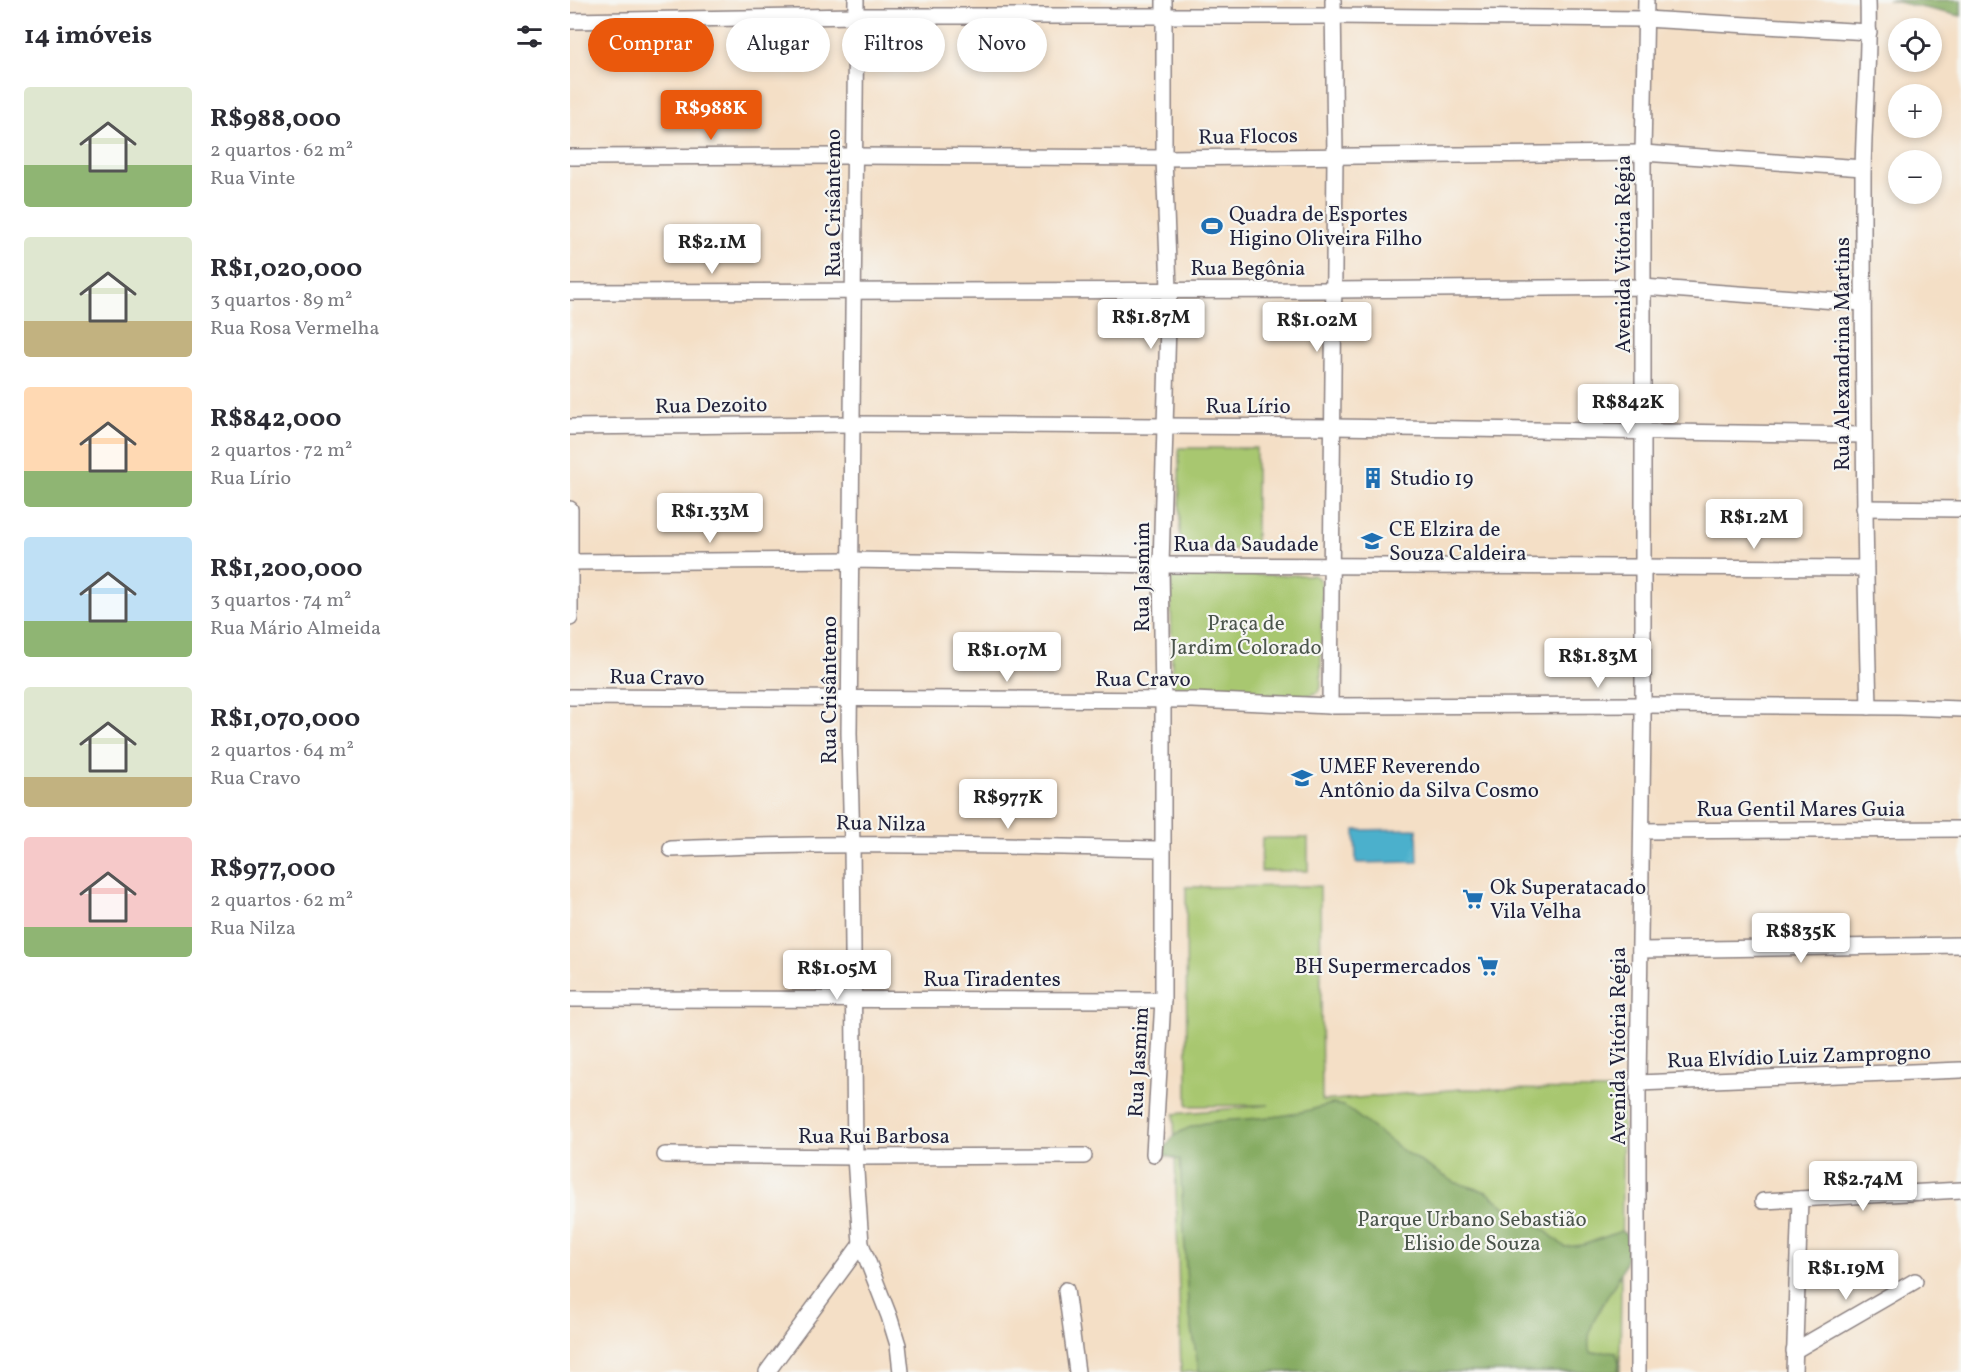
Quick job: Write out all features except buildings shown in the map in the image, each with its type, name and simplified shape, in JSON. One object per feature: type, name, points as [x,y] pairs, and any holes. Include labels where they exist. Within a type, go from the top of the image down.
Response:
[{"type":"street","name":"Rua Crisântemo","points":[[856,0],[849,733],[855,1157],[861,1244],[889,1316],[898,1345],[901,1372]]},
{"type":"street","name":"Rua Jasmim","points":[[1154,1154],[1163,1000],[1161,565],[1169,289],[1164,158],[1164,0]]},
{"type":"street","points":[[1330,706],[1335,156],[1333,0]]},
{"type":"street","name":"Avenida Vitória Régia","points":[[1638,1372],[1638,1083],[1645,432],[1643,153],[1646,0]]},
{"type":"street","name":"Rua Alexandrina Martins","points":[[1868,0],[1869,32],[1863,168],[1863,435],[1869,707]]},
{"type":"street","points":[[570,21],[856,16],[1333,16],[1645,20],[1869,32]]},
{"type":"street","name":"Rua Flocos","points":[[570,158],[854,156],[1164,158],[1643,153],[1863,168]]},
{"type":"street","name":"Rua Begônia","points":[[570,292],[1643,287],[1863,303]]},
{"type":"street","name":"Rua Lírio","points":[[852,424],[1332,427],[1863,435]]},
{"type":"street","name":"Rua Dezoito","points":[[570,427],[852,424]]},
{"type":"street","points":[[1864,508],[1961,509]]},
{"type":"street","points":[[570,509],[570,618]]},
{"type":"street","name":"Rua da Saudade","points":[[570,562],[850,560],[1161,565],[1865,568]]},
{"type":"street","name":"Rua Cravo","points":[[570,697],[1163,700],[1330,706],[1643,705],[1961,709]]},
{"type":"street","name":"Rua Gentil Mares Guia","points":[[1642,831],[1961,829]]},
{"type":"street","name":"Rua Nilza","points":[[671,849],[761,844],[852,844],[1163,849]]},
{"type":"street","points":[[1640,950],[1961,945]]},
{"type":"street","name":"Rua Tiradentes","points":[[570,999],[1163,1000]]},
{"type":"street","name":"Rua Elvídio Luiz Zamprogno","points":[[1638,1083],[1961,1070]]},
{"type":"street","name":"Rua Rui Barbosa","points":[[664,1155],[1084,1156]]},
{"type":"street","points":[[1763,1201],[1961,1190]]},
{"type":"street","points":[[1794,1372],[1800,1199]]},
{"type":"street","points":[[767,1372],[861,1244]]},
{"type":"street","points":[[1794,1351],[1915,1281]]},
{"type":"street","points":[[1066,1290],[1077,1372]]},
{"type":"green space","points":[[1888,0],[1961,0],[1961,16]]},
{"type":"green space","points":[[1179,448],[1256,448],[1256,549],[1180,549]]},
{"type":"green space","name":"Praça de Jardim Colorado","points":[[1314,575],[1319,579],[1322,586],[1321,685],[1318,692],[1311,695],[1175,694],[1172,688],[1171,580],[1174,576]]},
{"type":"green space","points":[[1262,838],[1308,838],[1308,871],[1261,871]]},
{"type":"green space","name":"Parque Urbano Sebastião Elisio de Souza","points":[[1320,886],[1322,1101],[1461,1089],[1623,1090],[1620,1372],[1181,1372],[1174,1114],[1269,1105],[1187,1106],[1186,887]]},
{"type":"green space","name":"Parque Urbano Sebastião Elisio de Souza","points":[[1332,1104],[1344,1106],[1406,1153],[1454,1182],[1487,1192],[1507,1208],[1537,1224],[1565,1247],[1583,1245],[1621,1231],[1626,1234],[1628,1250],[1624,1265],[1593,1323],[1589,1338],[1590,1353],[1616,1352],[1619,1362],[1618,1372],[1199,1372],[1188,1304],[1180,1160],[1160,1154],[1174,1136],[1193,1126],[1215,1121],[1287,1115]]},
{"type":"water","points":[[1417,829],[1418,862],[1356,863],[1355,830]]},
{"type":"place","name":"Quadra de Esportes Higino Oliveira Filho","points":[[1212,226]]},
{"type":"place","name":"Studio 19","points":[[1373,478]]},
{"type":"place","name":"CE Elzira de Souza Caldeira","points":[[1372,541]]},
{"type":"place","name":"UMEF Reverendo Antônio da Silva Cosmo","points":[[1302,778]]},
{"type":"place","name":"Ok Superatacado Vila Velha","points":[[1473,899]]},
{"type":"place","name":"BH Supermercados","points":[[1488,966]]}]
